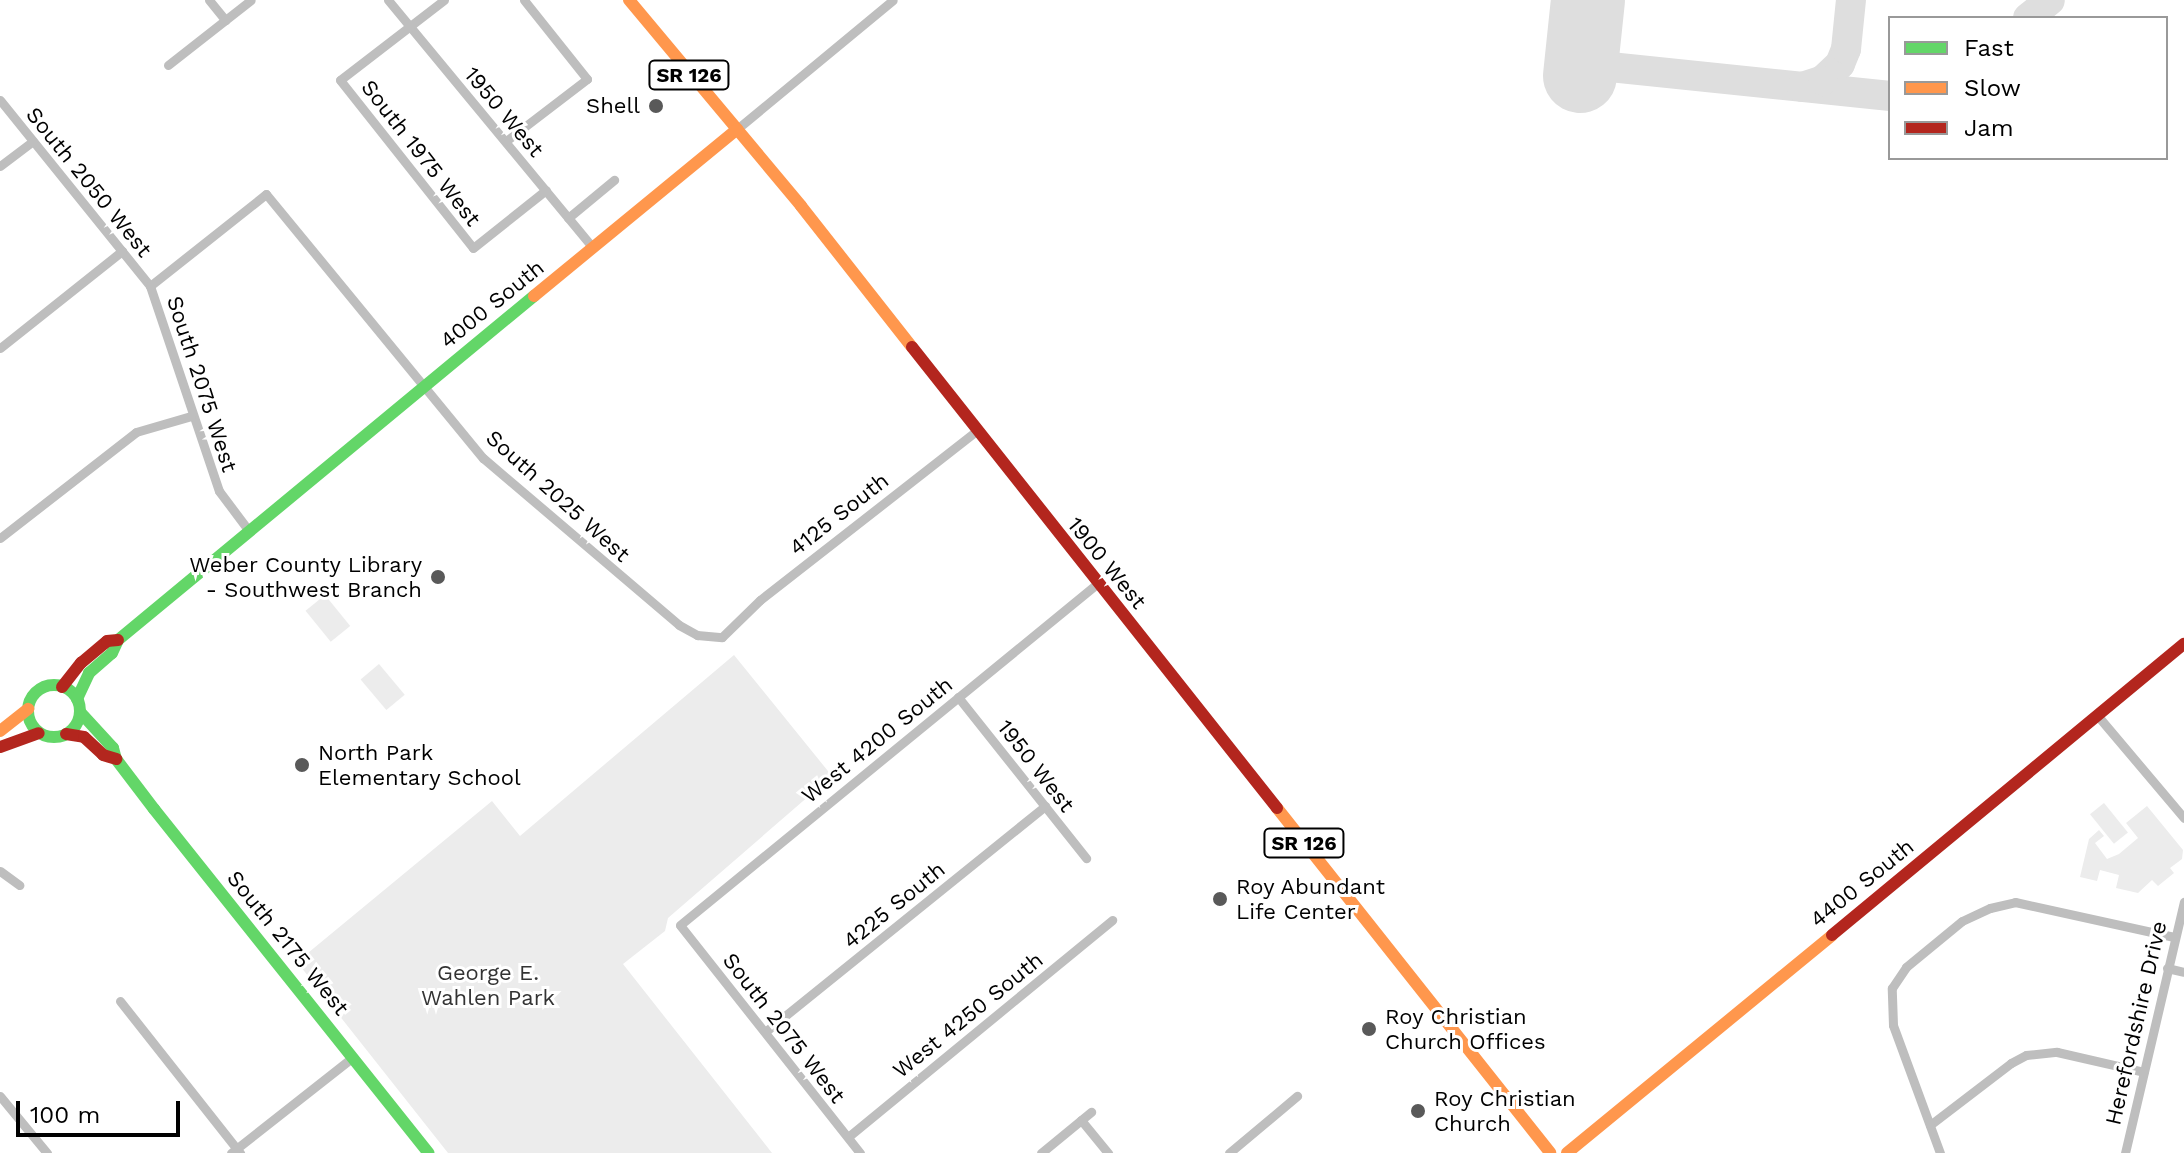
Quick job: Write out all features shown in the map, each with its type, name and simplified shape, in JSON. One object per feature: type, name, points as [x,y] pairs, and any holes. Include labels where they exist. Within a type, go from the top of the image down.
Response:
[{"type":"street","points":[[209,0],[225,20]]},
{"type":"street","points":[[168,65],[251,0]]},
{"type":"street","name":"1950 West","points":[[388,0],[592,247]]},
{"type":"street","points":[[410,28],[444,0]]},
{"type":"street","points":[[506,141],[587,79],[524,0]]},
{"type":"street","name":"1900 West","points":[[629,0],[737,129],[1550,1153]]},
{"type":"street","name":"4000 South","points":[[78,706],[89,673],[112,653],[118,640],[893,0]]},
{"type":"street","name":"South 1975 West","points":[[410,28],[340,80],[473,248],[546,190]]},
{"type":"street","name":"South 2050 West","points":[[0,100],[150,286]]},
{"type":"street","points":[[0,166],[33,141]]},
{"type":"street","points":[[568,218],[614,180]]},
{"type":"street","name":"South 2025 West","points":[[150,286],[266,194],[483,458],[679,625],[697,635],[711,637],[722,637],[728,631]]},
{"type":"street","points":[[0,348],[122,251]]},
{"type":"street","name":"South 2075 West","points":[[150,286],[162,313],[191,416],[219,491],[249,531]]},
{"type":"street","points":[[0,538],[136,432],[191,416]]},
{"type":"street","name":"4125 South","points":[[728,631],[781,582],[976,431]]},
{"type":"street","name":"West 4200 South","points":[[680,925],[1098,583]]},
{"type":"street","name":"4000 South","points":[[62,687],[81,663],[107,641],[118,640]]},
{"type":"street","name":"4400 South","points":[[1567,1153],[2184,644]]},
{"type":"street","points":[[62,687],[78,706],[77,723],[66,734],[53,737],[39,733],[28,721],[32,697],[42,688],[62,687]]},
{"type":"street","name":"1950 West","points":[[958,697],[1086,858]]},
{"type":"street","name":"South 2175 West","points":[[78,706],[113,748],[116,759],[429,1153]]},
{"type":"street","points":[[0,731],[28,709]]},
{"type":"street","points":[[2097,715],[2184,818]]},
{"type":"street","points":[[0,747],[39,733]]},
{"type":"street","name":"South 2175 West","points":[[66,734],[84,737],[103,755],[116,759]]},
{"type":"street","name":"4225 South","points":[[765,1032],[1045,806]]},
{"type":"street","points":[[0,871],[19,885]]},
{"type":"street","points":[[1940,1153],[1893,1025],[1892,988],[1906,967],[1962,921],[1990,908],[2015,902],[2174,937]]},
{"type":"street","name":"Herefordshire Drive","points":[[2125,1153],[2184,902]]},
{"type":"street","name":"West 4250 South","points":[[848,1137],[1112,920]]},
{"type":"street","name":"South 2075 West","points":[[680,925],[860,1153]]},
{"type":"street","points":[[2167,968],[2184,972]]},
{"type":"street","points":[[120,1001],[236,1152],[353,1057]]},
{"type":"street","points":[[1930,1125],[2026,1055],[2057,1052],[2144,1072]]},
{"type":"street","points":[[0,1096],[47,1153]]},
{"type":"street","points":[[1229,1153],[1297,1096]]},
{"type":"street","points":[[1041,1153],[1091,1112]]},
{"type":"street","points":[[1081,1120],[1108,1153]]},
{"type":"green space","points":[[325,595],[350,626],[331,642],[306,611]]},
{"type":"green space","name":"George E. Wahlen Park","points":[[734,655],[832,776],[668,918],[665,931],[623,964],[772,1153],[448,1153],[297,962],[492,801],[520,836]]},
{"type":"green space","points":[[379,664],[405,695],[386,710],[361,679]]},
{"type":"green space","points":[[2104,803],[2128,833],[2114,844],[2090,814]]},
{"type":"green space","points":[[2147,806],[2183,850],[2182,859],[2170,868],[2174,873],[2158,886],[2152,880],[2138,893],[2116,888],[2119,875],[2100,870],[2097,881],[2080,877],[2089,839],[2099,830],[2104,836],[2095,843],[2107,859],[2119,854],[2138,838],[2126,823]]},
{"type":"taxiway","points":[[1802,87],[1823,80],[1840,64],[1846,49],[1851,0]]},
{"type":"taxiway","points":[[2030,16],[2050,0]]},
{"type":"taxiway","points":[[1581,64],[1888,96]]},
{"type":"runway","points":[[1580,76],[1588,0]]},
{"type":"traffic: fast","points":[[77,699],[89,673],[112,653],[118,640],[534,296]]},
{"type":"traffic: fast","points":[[54,685],[72,693],[80,711],[72,729],[54,737],[36,729],[28,711],[36,693],[54,685]]},
{"type":"traffic: fast","points":[[80,712],[113,748],[116,759],[154,809],[429,1153]]},
{"type":"traffic: slow","points":[[629,0],[801,206],[912,347]]},
{"type":"traffic: slow","points":[[534,296],[737,129]]},
{"type":"traffic: slow","points":[[0,731],[28,709]]},
{"type":"traffic: slow","points":[[1277,808],[1550,1153]]},
{"type":"traffic: slow","points":[[1567,1153],[1832,935]]},
{"type":"traffic: jam","points":[[912,347],[1277,808]]},
{"type":"traffic: jam","points":[[62,687],[81,663],[107,641],[118,640]]},
{"type":"traffic: jam","points":[[1832,935],[2184,644]]},
{"type":"traffic: jam","points":[[0,747],[39,733]]},
{"type":"traffic: jam","points":[[66,734],[84,737],[103,755],[116,759]]},
{"type":"place","name":"Shell","points":[[656,106]]},
{"type":"place","name":"Weber County Library - Southwest Branch","points":[[438,577]]},
{"type":"place","name":"North Park Elementary School","points":[[302,765]]},
{"type":"place","name":"Roy Abundant Life Center","points":[[1220,899]]},
{"type":"place","name":"Roy Christian Church Offices","points":[[1369,1029]]},
{"type":"place","name":"Roy Christian Church","points":[[1418,1111]]}]
